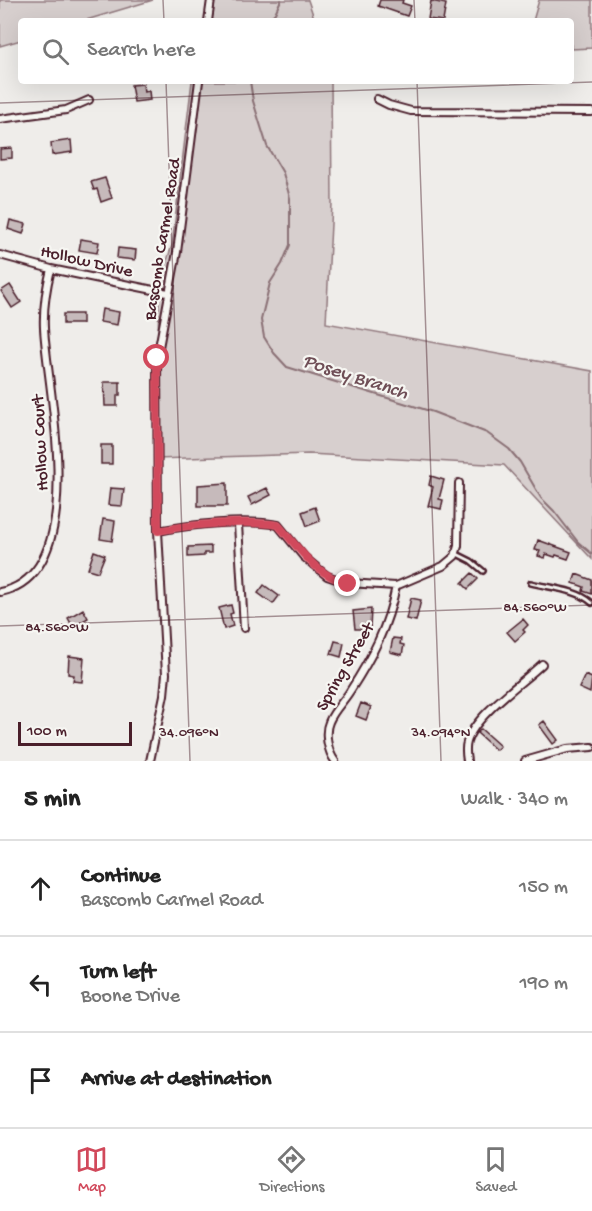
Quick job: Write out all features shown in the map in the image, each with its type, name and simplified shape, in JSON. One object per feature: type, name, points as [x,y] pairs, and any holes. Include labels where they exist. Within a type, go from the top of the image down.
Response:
[{"type":"street","points":[[209,18],[212,0]]},
{"type":"street","name":"Bascomb Carmel Road","points":[[150,761],[166,675],[158,531],[157,358],[177,252],[200,84]]},
{"type":"street","points":[[376,99],[411,111],[592,112]]},
{"type":"street","points":[[0,120],[66,110],[88,100]]},
{"type":"street","name":"Hollow Drive","points":[[0,255],[168,293]]},
{"type":"street","name":"Hollow Court","points":[[0,592],[11,590],[28,579],[40,564],[50,543],[56,519],[57,476],[54,415],[44,328],[44,302],[51,268]]},
{"type":"street","points":[[158,531],[193,525],[264,523],[278,525],[304,557],[335,580],[348,584],[396,586],[443,566],[456,554],[459,483]]},
{"type":"street","points":[[238,524],[244,628]]},
{"type":"street","name":"Spring Street","points":[[335,761],[328,748],[328,722],[349,693],[382,637],[396,586]]},
{"type":"street","points":[[467,761],[467,742],[481,718],[542,664]]},
{"type":"street","points":[[525,761],[591,745]]},
{"type":"lane","points":[[456,554],[471,561],[483,571]]},
{"type":"lane","points":[[531,583],[566,591],[587,598],[592,603]]},
{"type":"shaded area","points":[[0,0],[153,0],[93,18],[18,18],[18,41],[0,46]]},
{"type":"shaded area","points":[[211,0],[308,0],[314,18],[207,18]]},
{"type":"shaded area","points":[[539,0],[592,0],[592,48],[574,49],[574,18],[534,18]]},
{"type":"shaded area","points":[[192,84],[331,84],[332,204],[326,323],[592,371],[592,559],[504,465],[309,454],[156,459],[159,286],[172,245]]},
{"type":"building","points":[[380,0],[403,0],[402,3],[411,6],[407,16],[378,6]]},
{"type":"building","points":[[431,1],[446,4],[444,18],[428,18]]},
{"type":"building","points":[[143,84],[144,92],[149,91],[150,100],[134,102],[131,85]]},
{"type":"building","points":[[71,140],[72,152],[52,155],[51,143]]},
{"type":"building","points":[[12,148],[12,158],[0,159],[0,149]]},
{"type":"building","points":[[105,178],[112,198],[101,202],[97,189],[94,190],[91,182]]},
{"type":"building","points":[[10,220],[26,224],[23,234],[8,229]]},
{"type":"building","points":[[81,239],[99,242],[97,253],[79,250]]},
{"type":"building","points":[[118,248],[136,250],[135,260],[117,258]]},
{"type":"building","points":[[10,285],[21,302],[12,308],[1,291]]},
{"type":"building","points":[[102,309],[119,312],[117,325],[100,322]]},
{"type":"building","points":[[63,314],[82,314],[82,324],[63,324]]},
{"type":"building","points":[[104,382],[120,382],[117,406],[105,406]]},
{"type":"building","points":[[101,445],[112,445],[112,464],[101,464]]},
{"type":"building","points":[[431,476],[444,480],[439,499],[443,500],[441,509],[428,506],[433,487],[429,485]]},
{"type":"building","points":[[227,483],[227,506],[198,506],[198,485]]},
{"type":"building","points":[[110,488],[124,489],[122,506],[108,505]]},
{"type":"building","points":[[267,488],[271,495],[252,505],[248,497]]},
{"type":"building","points":[[315,507],[320,521],[307,526],[302,512]]},
{"type":"building","points":[[103,519],[115,521],[112,541],[100,539]]},
{"type":"building","points":[[538,540],[571,552],[568,559],[546,554],[545,558],[538,556],[540,551],[535,550]]},
{"type":"building","points":[[211,546],[211,553],[188,557],[188,547]]},
{"type":"building","points":[[94,551],[105,555],[98,572],[88,569]]},
{"type":"building","points":[[472,573],[478,579],[468,589],[462,583]]},
{"type":"building","points":[[576,574],[592,580],[592,594],[583,591],[584,587],[573,583]]},
{"type":"building","points":[[264,585],[279,596],[273,604],[258,593]]},
{"type":"building","points":[[411,598],[421,600],[416,621],[406,619]]},
{"type":"building","points":[[231,605],[233,613],[230,614],[233,626],[224,629],[219,608]]},
{"type":"building","points":[[83,609],[88,618],[73,627],[68,618]]},
{"type":"building","points":[[371,609],[370,629],[355,629],[353,611]]},
{"type":"building","points":[[523,619],[528,625],[523,630],[525,632],[515,641],[507,632]]},
{"type":"building","points":[[393,638],[401,639],[400,644],[404,645],[402,655],[390,652]]},
{"type":"building","points":[[335,641],[344,643],[341,657],[331,654]]},
{"type":"building","points":[[69,656],[84,658],[82,682],[73,681],[74,675],[68,674]]},
{"type":"building","points":[[585,675],[592,678],[590,693],[579,688]]},
{"type":"building","points":[[361,703],[371,707],[366,720],[356,716]]},
{"type":"building","points":[[544,721],[558,740],[553,744],[539,725]]},
{"type":"building","points":[[481,729],[500,746],[496,750],[477,733]]},
{"type":"waterway","name":"Posey Branch","points":[[270,18],[281,0]]},
{"type":"waterway","name":"Posey Branch","points":[[250,84],[253,101],[267,146],[283,173],[290,198],[290,245],[270,283],[261,320],[264,337],[274,353],[287,367],[433,412],[487,433],[509,449],[520,462],[541,498],[578,542],[592,554]]},
{"type":"route","points":[[157,358],[158,531],[193,525],[264,523],[278,525],[304,557],[327,576],[348,584]]}]
